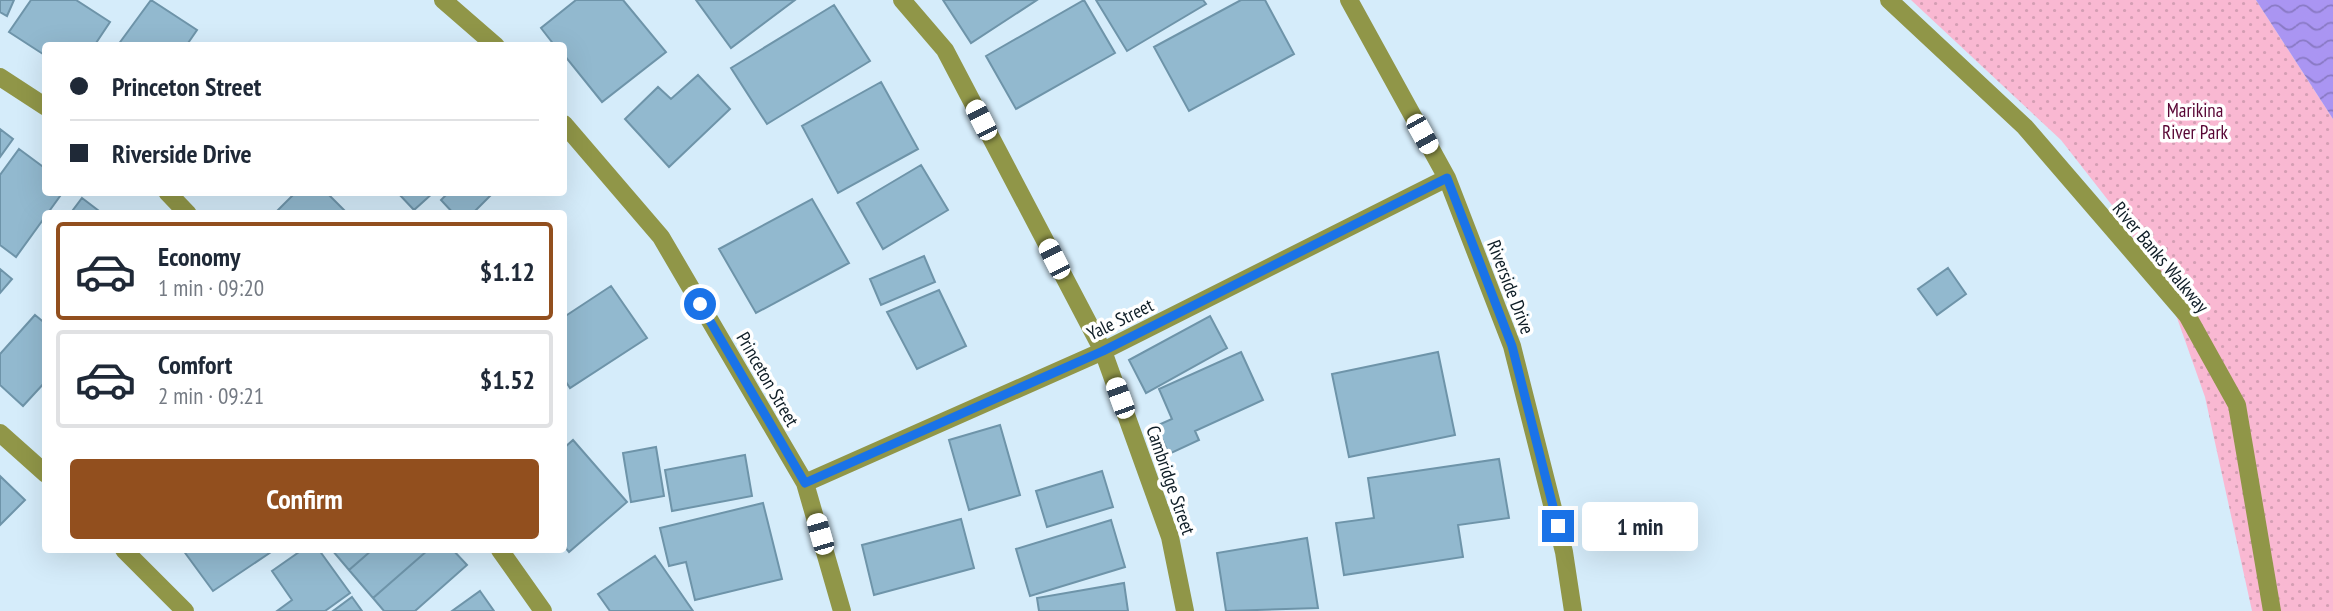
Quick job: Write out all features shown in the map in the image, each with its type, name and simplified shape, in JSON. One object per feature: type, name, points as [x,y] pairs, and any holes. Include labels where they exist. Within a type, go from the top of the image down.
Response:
[{"type":"street","points":[[443,0],[491,42]]},
{"type":"street","name":"Cambridge Street","points":[[902,0],[945,50],[1103,351],[1170,537],[1185,611]]},
{"type":"street","name":"Riverside Drive","points":[[1349,0],[1447,178],[1512,346],[1564,552],[1573,611]]},
{"type":"street","name":"River Banks Walkway","points":[[1889,0],[2025,127],[2187,315],[2237,405],[2272,611]]},
{"type":"street","points":[[0,77],[42,104]]},
{"type":"street","name":"Princeton Street","points":[[567,127],[661,237],[805,483],[842,611]]},
{"type":"street","name":"Yale Street","points":[[805,483],[1103,351],[1447,178]]},
{"type":"street","points":[[171,196],[184,210]]},
{"type":"street","points":[[0,433],[42,470]]},
{"type":"street","points":[[127,553],[185,611]]},
{"type":"street","points":[[502,553],[543,611]]},
{"type":"green space","name":"Marikina River Park","points":[[1911,0],[2256,0],[2333,119],[2333,611],[2252,611],[2205,397],[2176,315],[2122,218],[2061,140]]},
{"type":"water","points":[[2256,0],[2333,0],[2333,119]]},
{"type":"building","points":[[0,0],[14,0],[7,16],[0,12]]},
{"type":"building","points":[[31,0],[76,0],[110,22],[97,42],[42,42],[42,53],[9,32]]},
{"type":"building","points":[[151,0],[197,30],[189,42],[120,42]]},
{"type":"building","points":[[576,0],[623,0],[666,52],[602,102],[567,59],[567,42],[552,42],[541,28]]},
{"type":"building","points":[[696,0],[795,0],[731,48]]},
{"type":"building","points":[[943,0],[1037,0],[971,43]]},
{"type":"building","points":[[1084,0],[1115,53],[1016,109],[986,56]]},
{"type":"building","points":[[1096,0],[1203,0],[1206,4],[1127,51]]},
{"type":"building","points":[[1241,0],[1265,0],[1294,54],[1189,111],[1154,47]]},
{"type":"building","points":[[834,5],[870,61],[767,124],[731,68]]},
{"type":"building","points":[[698,75],[730,109],[669,167],[625,119],[658,87],[671,99]]},
{"type":"building","points":[[881,82],[918,149],[838,193],[802,126]]},
{"type":"building","points":[[0,129],[13,139],[0,157]]},
{"type":"building","points":[[19,149],[42,166],[42,196],[60,196],[50,210],[42,210],[42,221],[16,257],[0,245],[0,175]]},
{"type":"building","points":[[921,165],[948,210],[883,249],[857,203]]},
{"type":"building","points":[[292,196],[330,196],[344,210],[278,210]]},
{"type":"building","points":[[401,196],[430,196],[414,210]]},
{"type":"building","points":[[445,196],[490,196],[476,210],[450,210],[441,200]]},
{"type":"building","points":[[82,198],[98,210],[73,210]]},
{"type":"building","points":[[812,199],[849,263],[756,313],[719,249]]},
{"type":"building","points":[[924,256],[935,282],[881,305],[870,279]]},
{"type":"building","points":[[1948,268],[1966,294],[1937,315],[1918,289]]},
{"type":"building","points":[[0,269],[12,279],[0,293]]},
{"type":"building","points":[[611,286],[647,338],[570,388],[567,384],[567,315]]},
{"type":"building","points":[[939,290],[966,346],[917,369],[887,312]]},
{"type":"building","points":[[35,315],[42,321],[42,385],[23,406],[0,385],[0,354]]},
{"type":"building","points":[[1210,316],[1227,348],[1146,393],[1129,360]]},
{"type":"building","points":[[1241,352],[1263,400],[1195,431],[1199,440],[1169,454],[1156,426],[1172,419],[1159,389]]},
{"type":"building","points":[[1438,352],[1455,435],[1349,457],[1332,374]]},
{"type":"building","points":[[1000,425],[1020,495],[969,510],[949,440]]},
{"type":"building","points":[[573,440],[627,502],[569,552],[567,550],[567,445]]},
{"type":"building","points":[[656,447],[664,496],[631,502],[623,453]]},
{"type":"building","points":[[745,455],[752,496],[672,511],[665,470]]},
{"type":"building","points":[[1499,459],[1509,518],[1458,525],[1463,557],[1344,575],[1336,523],[1374,518],[1368,478]]},
{"type":"building","points":[[1102,471],[1113,507],[1047,527],[1036,491]]},
{"type":"building","points":[[0,476],[25,500],[0,525]]},
{"type":"building","points":[[763,503],[782,579],[695,600],[686,562],[669,566],[660,528]]},
{"type":"building","points":[[961,519],[974,568],[874,595],[862,545]]},
{"type":"building","points":[[1111,520],[1125,567],[1030,596],[1016,549]]},
{"type":"building","points":[[1307,538],[1318,608],[1226,611],[1217,553]]},
{"type":"building","points":[[185,553],[270,553],[213,591]]},
{"type":"building","points":[[298,553],[321,553],[350,593],[325,611],[277,611],[292,600],[272,571]]},
{"type":"building","points":[[335,553],[369,553],[349,570]]},
{"type":"building","points":[[369,553],[425,553],[373,598],[349,570]]},
{"type":"building","points":[[425,553],[456,553],[467,565],[415,611],[384,611],[373,598]]},
{"type":"building","points":[[655,556],[693,611],[610,611],[598,594]]},
{"type":"building","points":[[1124,583],[1128,611],[1039,611],[1037,598]]},
{"type":"building","points":[[480,591],[494,611],[452,611]]},
{"type":"building","points":[[352,597],[362,611],[333,611]]},
{"type":"route","points":[[700,304],[805,483],[1103,351],[1447,178],[1512,346],[1558,526]]}]
